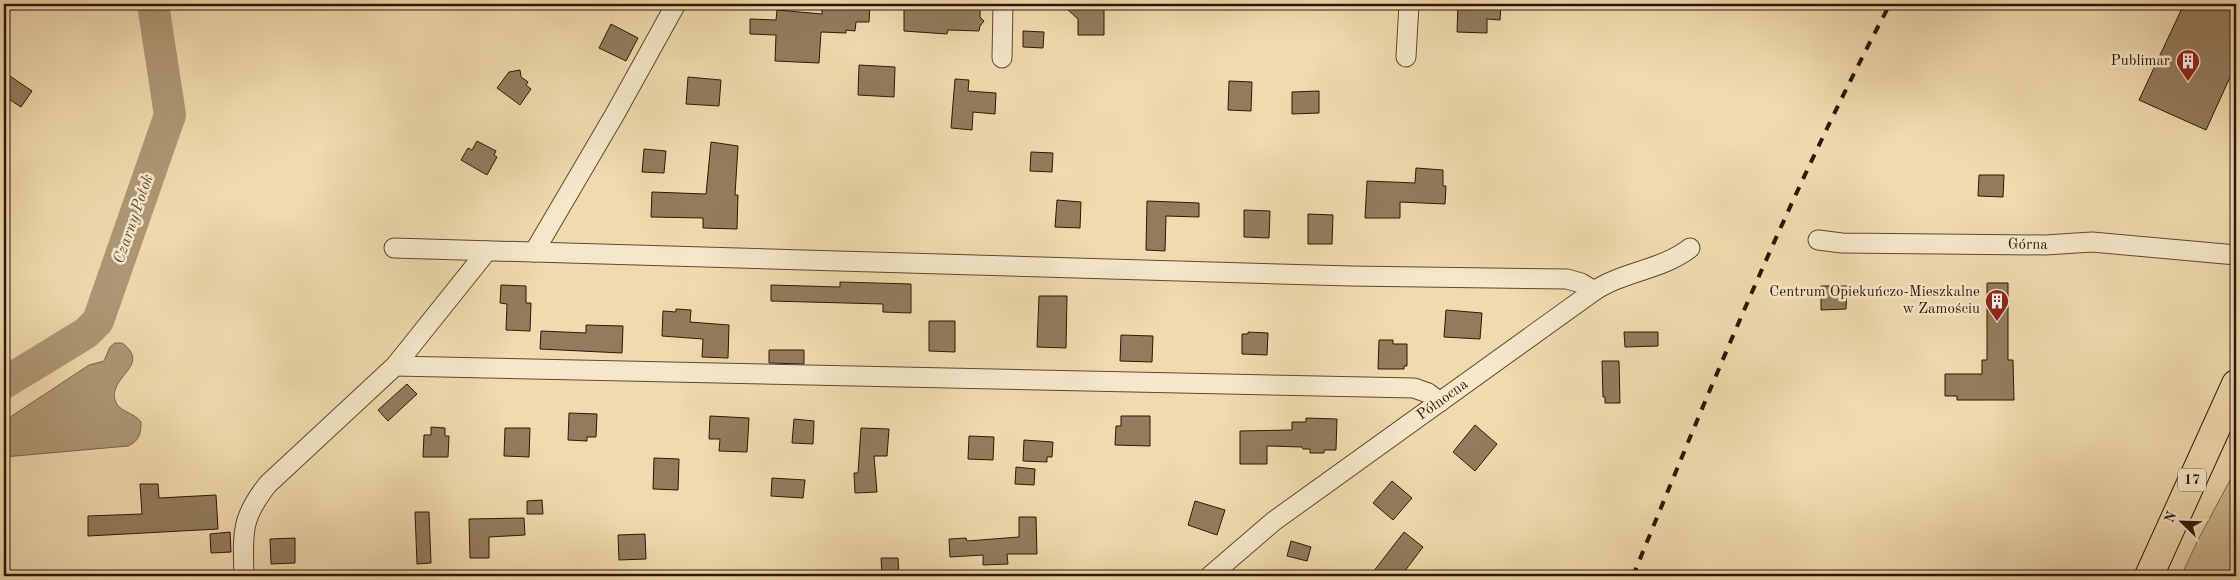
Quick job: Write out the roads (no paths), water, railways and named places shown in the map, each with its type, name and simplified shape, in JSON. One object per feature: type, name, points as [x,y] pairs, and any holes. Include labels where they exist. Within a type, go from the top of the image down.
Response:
[{"type":"highway","name":"17","points":[[2148,576],[2236,384]]},
{"type":"street","points":[[534,252],[616,114],[676,4]]},
{"type":"street","points":[[1002,58],[1003,4]]},
{"type":"street","points":[[1406,57],[1409,4]]},
{"type":"street","name":"Górna","points":[[1818,240],[1842,243],[2045,245],[2092,242],[2236,255]]},
{"type":"street","points":[[394,248],[1341,276],[1568,279],[1581,283],[1594,291]]},
{"type":"street","name":"Północna","points":[[1210,576],[1274,522],[1594,291],[1618,277],[1677,258],[1690,248]]},
{"type":"street","points":[[244,576],[244,527],[248,512],[258,496],[268,484],[395,366],[487,251]]},
{"type":"street","points":[[395,366],[1414,388],[1428,393],[1440,402]]},
{"type":"waterway","name":"Czarny Potok","points":[[4,383],[86,333],[98,321],[170,115],[153,4]]},
{"type":"railway","points":[[1633,576],[1723,359],[1786,215],[1854,73],[1890,4]]},
{"type":"place","name":"Publimar","points":[[2188,82]]},
{"type":"place","name":"Centrum Opiekuńczo-Mieszkalne w Zamościu","points":[[1997,322]]}]
